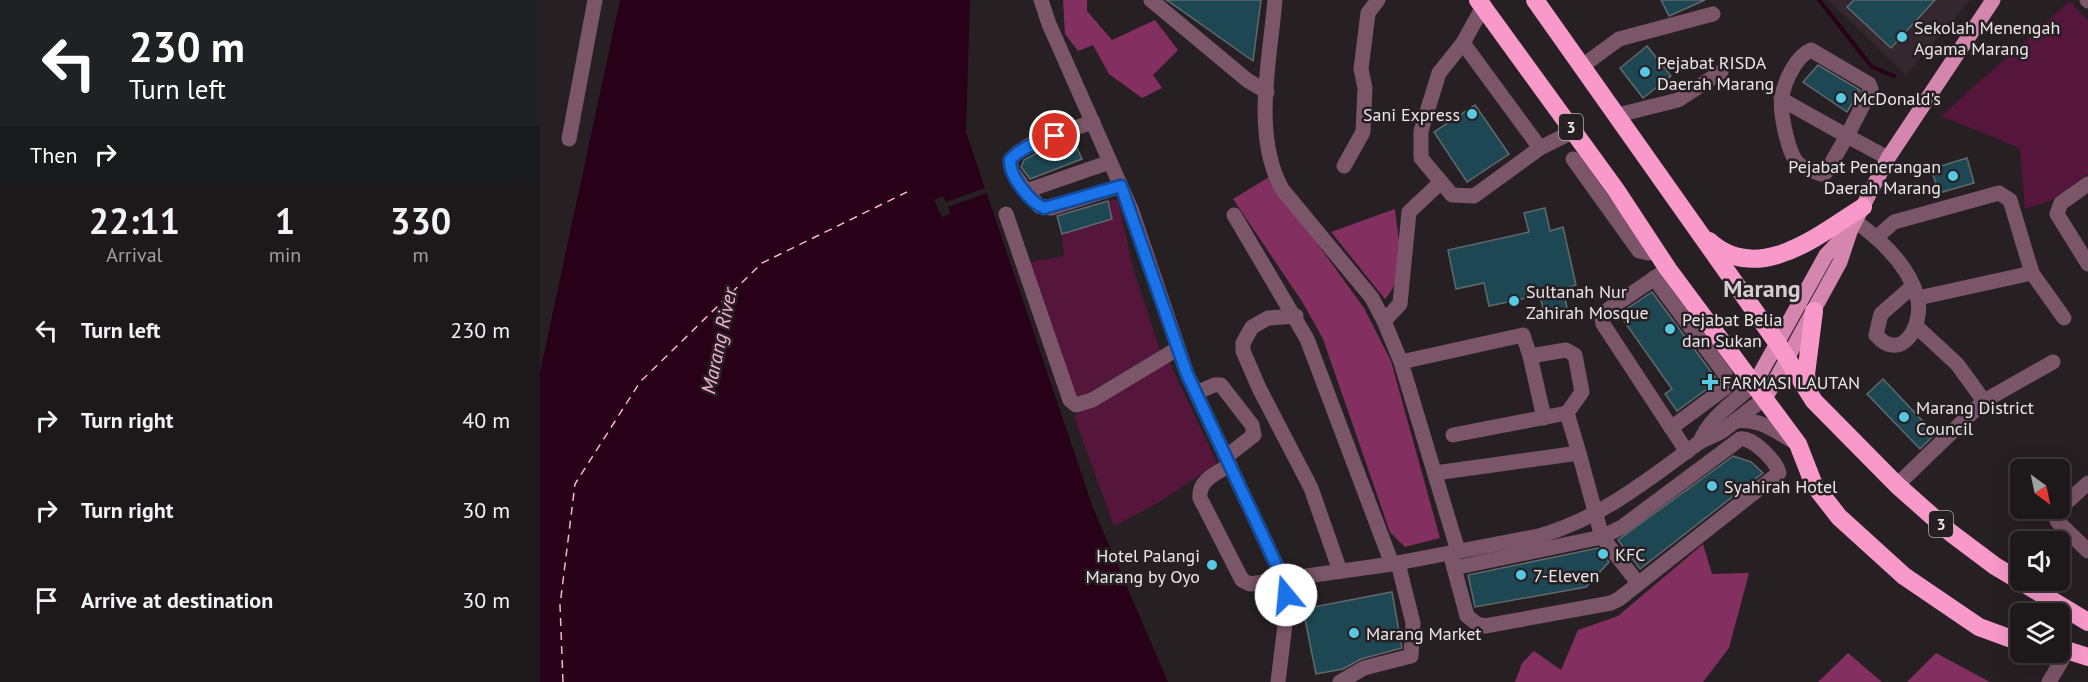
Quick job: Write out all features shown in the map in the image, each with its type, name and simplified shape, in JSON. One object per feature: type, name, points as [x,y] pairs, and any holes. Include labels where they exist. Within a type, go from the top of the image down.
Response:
[{"type":"highway","name":"3","points":[[1540,2],[1581,67],[1618,115],[1696,230],[1778,344],[1814,401],[1897,485],[1951,533],[1995,566],[2088,622]]},
{"type":"highway","name":"3","points":[[1481,3],[1574,131],[1609,193],[1656,251],[1661,273],[1760,391],[1798,444],[1814,485],[1839,517],[1904,576],[1979,627],[2010,638]]},
{"type":"highway","points":[[1696,230],[1723,252],[1739,258],[1767,258],[1801,246],[1856,219]]},
{"type":"highway","points":[[1814,311],[1806,374],[1808,389],[1814,401]]},
{"type":"highway","points":[[2070,651],[2088,657]]},
{"type":"main road","points":[[1760,391],[1788,360],[1840,262],[1856,219],[1888,158],[1993,0]]},
{"type":"main road","points":[[1760,391],[1778,344],[1826,255],[1856,219]]},
{"type":"street","points":[[569,139],[595,0]]},
{"type":"street","points":[[1041,0],[1121,186],[1177,349],[1283,579],[1287,608],[1278,682]]},
{"type":"street","points":[[1152,0],[1247,80],[1267,92]]},
{"type":"street","points":[[1275,0],[1267,92],[1267,150],[1273,172],[1282,189],[1372,298],[1384,321],[1401,362],[1435,473],[1454,552],[1454,568],[1467,616],[1477,624],[1485,626],[1611,603],[1779,473],[1777,467],[1750,440],[1740,440],[1622,527],[1602,537],[1454,568]]},
{"type":"street","points":[[1344,166],[1363,132],[1365,88],[1361,69],[1368,13],[1378,0]]},
{"type":"street","points":[[1481,3],[1463,43],[1439,73],[1422,131],[1421,158],[1452,195],[1474,196],[1540,148],[1574,131]]},
{"type":"street","points":[[1581,67],[1619,39],[1713,14]]},
{"type":"street","points":[[1463,43],[1540,148]]},
{"type":"street","points":[[1811,50],[1869,84],[1871,88],[1847,136],[1826,172],[1821,174],[1797,164],[1790,151],[1781,99],[1786,80],[1804,54],[1811,50]]},
{"type":"street","points":[[1618,115],[1678,100],[1721,72]]},
{"type":"street","points":[[1781,99],[1888,158]]},
{"type":"street","points":[[1093,122],[1036,143],[1010,160],[1012,171],[1039,206],[1051,208],[1121,186]]},
{"type":"street","points":[[1573,159],[1609,193]]},
{"type":"street","points":[[1026,191],[1110,162]]},
{"type":"street","points":[[1384,321],[1401,304],[1409,212],[1442,182]]},
{"type":"street","points":[[2088,184],[2061,203],[2057,214],[2088,264]]},
{"type":"street","points":[[1877,237],[1894,222],[1999,193],[2010,200],[2032,273],[2064,318]]},
{"type":"street","points":[[1006,214],[1070,400],[1076,405],[1092,400],[1177,349]]},
{"type":"street","points":[[1234,215],[1296,316],[1395,564],[1413,623],[1411,656],[1364,668],[1340,682]]},
{"type":"street","points":[[1856,219],[1877,237],[1916,292],[1917,327],[1908,338],[1896,346],[1884,344],[1876,335],[1881,314],[1916,292],[2032,273]]},
{"type":"street","points":[[1671,428],[1725,388],[1725,374],[1661,273],[1606,310],[1602,316],[1603,324],[1671,428],[1687,452]]},
{"type":"street","points":[[1296,316],[1268,318],[1252,327],[1243,343],[1243,351],[1259,388],[1311,488],[1340,571]]},
{"type":"street","points":[[1917,327],[1957,364],[1984,401]]},
{"type":"street","points":[[1401,362],[1522,335],[1530,356],[1544,418]]},
{"type":"street","points":[[1453,435],[1567,413],[1582,392],[1575,355],[1566,350],[1530,356]]},
{"type":"street","points":[[1897,485],[1984,401],[2054,362]]},
{"type":"street","points":[[1196,393],[1214,385],[1221,385],[1252,425],[1254,435],[1205,480],[1199,490],[1209,518],[1246,583],[1395,564],[1539,536],[1594,516],[1700,442],[1711,438],[1735,421],[1760,391]]},
{"type":"street","points":[[1700,442],[1705,429],[1714,419],[1760,391]]},
{"type":"street","points":[[1567,413],[1594,516],[1602,537],[1638,583]]},
{"type":"street","points":[[1735,421],[1761,423],[1798,444]]},
{"type":"street","points":[[1435,473],[1579,453]]},
{"type":"street","points":[[2088,483],[2056,513],[2057,521],[2088,551]]},
{"type":"street","points":[[2049,682],[2058,663]]},
{"type":"shaded area","points":[[1063,0],[1087,0],[1087,11],[1112,40],[1155,20],[1178,50],[1153,75],[1162,88],[1142,98],[1109,74],[1093,45],[1078,51],[1065,34]]},
{"type":"shaded area","name":"Sekolah Menengah Agama Marang","points":[[1828,0],[1970,0],[1906,75]]},
{"type":"shaded area","points":[[2070,1],[2088,21],[2088,174],[2050,201],[2025,209],[2020,148],[1941,116]]},
{"type":"shaded area","points":[[1269,177],[1364,308],[1391,361],[1440,538],[1405,547],[1390,532],[1323,339],[1303,303],[1233,199]]},
{"type":"shaded area","points":[[1118,199],[1133,268],[1160,350],[1076,400],[1026,263],[1064,256],[1062,234],[1112,219],[1108,201]]},
{"type":"shaded area","points":[[1395,209],[1400,256],[1399,268],[1397,279],[1385,299],[1331,232]]},
{"type":"shaded area","points":[[1168,359],[1217,463],[1158,503],[1114,526],[1074,416]]},
{"type":"shaded area","points":[[1703,544],[1712,574],[1749,573],[1729,648],[1703,682],[1515,682],[1522,663],[1534,651],[1561,670],[1578,630],[1618,616]]},
{"type":"shaded area","points":[[1848,653],[1882,682],[1818,682]]},
{"type":"shaded area","points":[[1936,653],[1990,682],[1907,682]]},
{"type":"water","name":"Marang River","points":[[620,0],[970,0],[966,132],[1093,508],[1168,682],[540,682],[540,372]]},
{"type":"pier","points":[[988,187],[990,192],[948,207],[951,214],[942,217],[934,200],[943,196],[946,202]]},
{"type":"building","points":[[1166,0],[1261,0],[1253,61],[1168,1]]},
{"type":"building","points":[[1661,0],[1705,0],[1669,16]]},
{"type":"building","points":[[1854,0],[1935,0],[1891,48],[1847,7]]},
{"type":"building","name":"Pejabat RISDA Daerah Marang","points":[[1647,46],[1671,76],[1643,98],[1620,68]]},
{"type":"building","name":"McDonald's","points":[[1818,65],[1860,90],[1847,112],[1803,82]]},
{"type":"building","points":[[1475,105],[1509,154],[1467,182],[1434,132]]},
{"type":"building","points":[[1073,139],[1082,159],[1030,179],[1021,167],[1024,160],[1042,150]]},
{"type":"building","name":"Pejabat Penerangan Daerah Marang","points":[[1967,158],[1974,183],[1939,193],[1931,169]]},
{"type":"building","points":[[1108,201],[1112,219],[1062,234],[1057,216]]},
{"type":"building","points":[[1545,208],[1550,231],[1563,227],[1576,285],[1563,289],[1567,308],[1544,313],[1540,295],[1489,306],[1484,283],[1456,289],[1448,250],[1529,232],[1524,213]]},
{"type":"building","points":[[1652,292],[1715,377],[1715,383],[1677,411],[1665,394],[1672,389],[1619,314]]},
{"type":"building","name":"Marang District Council","points":[[1883,379],[1935,434],[1920,449],[1867,394]]},
{"type":"building","points":[[1733,456],[1751,462],[1763,473],[1640,569],[1618,540]]},
{"type":"building","points":[[1598,548],[1609,562],[1586,587],[1475,607],[1468,575]]},
{"type":"building","name":"Marang Market","points":[[1392,592],[1402,648],[1361,659],[1343,669],[1316,674],[1303,609]]},
{"type":"waterway","points":[[1819,0],[1872,67],[1894,76]]},
{"type":"ferry route","points":[[563,682],[560,605],[575,484],[640,382],[762,263],[907,192]]},
{"type":"place","name":"Sekolah Menengah Agama Marang","points":[[1902,37]]},
{"type":"place","name":"Pejabat RISDA Daerah Marang","points":[[1645,72]]},
{"type":"place","name":"McDonald's","points":[[1841,98]]},
{"type":"place","name":"Sani Express","points":[[1472,114]]},
{"type":"place","name":"Pejabat Penerangan Daerah Marang","points":[[1953,176]]},
{"type":"place","name":"Sultanah Nur Zahirah Mosque","points":[[1514,301]]},
{"type":"place","name":"Pejabat Belia dan Sukan","points":[[1670,329]]},
{"type":"place","name":"FARMASI LAUTAN","points":[[1710,382]]},
{"type":"place","name":"Marang District Council","points":[[1904,417]]},
{"type":"place","name":"Syahirah Hotel","points":[[1712,486]]},
{"type":"place","name":"KFC","points":[[1603,554]]},
{"type":"place","name":"Hotel Palangi Marang by Oyo","points":[[1212,565]]},
{"type":"place","name":"7-Eleven","points":[[1521,575]]},
{"type":"place","name":"Marang Market","points":[[1354,633]]},
{"type":"district","name":"Marang","points":[[1762,288]]},
{"type":"route","points":[[1055,136],[1020,151],[1010,160],[1012,171],[1031,197],[1044,208],[1051,208],[1121,186],[1131,209],[1171,333],[1187,374],[1283,579],[1286,595]]}]
